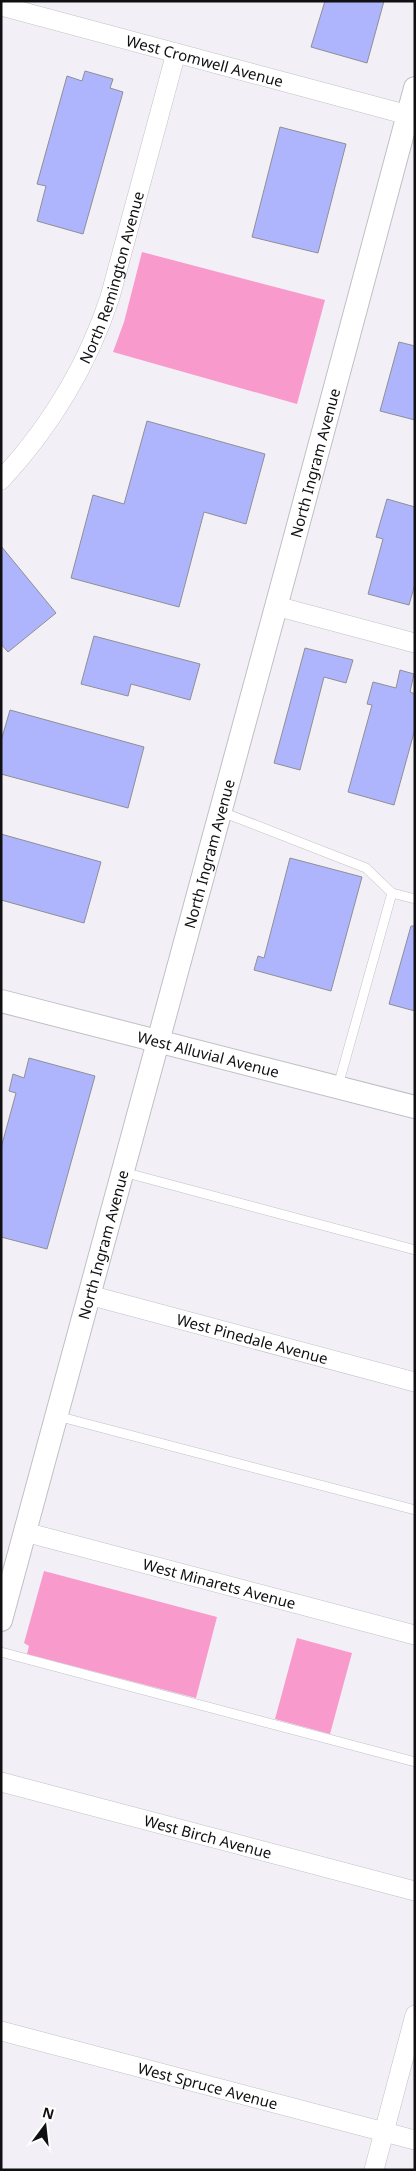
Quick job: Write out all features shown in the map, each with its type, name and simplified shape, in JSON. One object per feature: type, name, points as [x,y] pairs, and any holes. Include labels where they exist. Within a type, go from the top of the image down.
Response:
[{"type":"street","name":"West Cromwell Avenue","points":[[1,6],[408,115]]},
{"type":"street","name":"North Remington Avenue","points":[[1,480],[53,417],[80,370],[102,324],[176,53]]},
{"type":"street","name":"North Ingram Avenue","points":[[1,1620],[415,88]]},
{"type":"street","points":[[276,606],[415,643]]},
{"type":"street","name":"West Alluvial Avenue","points":[[1,1001],[415,1107]]},
{"type":"street","name":"West Pinedale Avenue","points":[[89,1296],[415,1382]]},
{"type":"street","name":"West Minarets Avenue","points":[[25,1532],[415,1635]]},
{"type":"street","name":"West Birch Avenue","points":[[1,1782],[415,1891]]},
{"type":"street","points":[[374,2170],[415,2015]]},
{"type":"street","name":"West Spruce Avenue","points":[[1,2031],[415,2140]]},
{"type":"lane","points":[[220,811],[366,868],[392,893],[415,900]]},
{"type":"lane","points":[[338,1086],[392,893]]},
{"type":"lane","points":[[122,1172],[415,1250]]},
{"type":"lane","points":[[57,1416],[415,1510]]},
{"type":"lane","points":[[1,1652],[415,1762]]},
{"type":"shaded area","points":[[142,252],[325,300],[297,404],[113,352],[124,322]]},
{"type":"shaded area","points":[[44,1571],[217,1617],[196,1698],[27,1654],[29,1646],[24,1643]]},
{"type":"shaded area","points":[[297,1638],[352,1653],[330,1734],[275,1719]]},
{"type":"building","points":[[325,1],[384,1],[367,63],[311,47]]},
{"type":"building","points":[[85,71],[113,79],[110,88],[123,92],[83,234],[37,221],[46,186],[37,184],[67,76],[82,81]]},
{"type":"building","points":[[280,127],[346,144],[318,253],[252,237]]},
{"type":"building","points":[[399,342],[415,346],[415,420],[380,411]]},
{"type":"building","points":[[147,421],[265,454],[246,524],[204,512],[179,607],[71,578],[93,495],[124,504]]},
{"type":"building","points":[[387,499],[415,507],[415,584],[409,605],[368,594],[383,539],[376,537]]},
{"type":"building","points":[[1,546],[56,613],[8,652],[1,644]]},
{"type":"building","points":[[94,636],[200,664],[190,700],[131,684],[128,696],[81,684]]},
{"type":"building","points":[[305,648],[353,660],[346,683],[324,677],[300,770],[274,763]]},
{"type":"building","points":[[400,670],[414,674],[410,692],[415,694],[415,729],[394,805],[348,792],[372,705],[367,704],[373,682],[396,688]]},
{"type":"building","points":[[10,710],[144,747],[128,808],[1,774],[1,741]]},
{"type":"building","points":[[1,834],[101,862],[84,923],[1,900]]},
{"type":"building","points":[[290,858],[362,877],[331,991],[254,970],[258,956],[264,958]]},
{"type":"building","points":[[411,926],[415,926],[415,1011],[389,1004]]},
{"type":"building","points":[[29,1058],[95,1076],[47,1249],[1,1237],[1,1148],[16,1093],[9,1091],[13,1074],[24,1078]]}]
